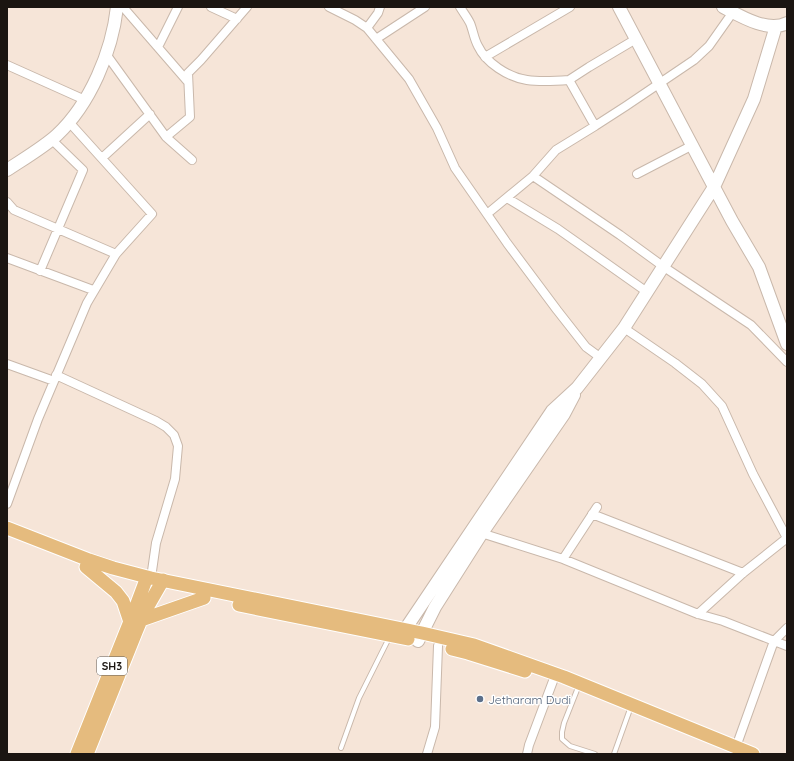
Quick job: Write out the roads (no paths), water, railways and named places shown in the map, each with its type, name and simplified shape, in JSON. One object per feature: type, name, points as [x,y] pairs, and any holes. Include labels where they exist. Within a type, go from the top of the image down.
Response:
[{"type":"main road","points":[[7,528],[89,560],[204,598],[398,634],[474,645],[564,676],[733,751]]},
{"type":"main road","points":[[7,537],[117,578],[153,581],[398,634]]},
{"type":"main road","points":[[86,567],[116,592],[136,621],[204,598]]},
{"type":"main road","name":"SH3","points":[[77,754],[153,581]]},
{"type":"main road","name":"SH3","points":[[87,754],[136,621]]},
{"type":"main road","points":[[420,637],[438,646],[468,653],[553,680],[629,712],[733,751],[753,754]]},
{"type":"street","points":[[7,170],[56,136],[69,122],[85,100],[93,86],[106,54],[117,7]]},
{"type":"street","points":[[123,7],[188,82]]},
{"type":"street","points":[[158,47],[178,7]]},
{"type":"street","points":[[210,7],[237,19]]},
{"type":"street","points":[[166,137],[190,117],[188,72],[247,7]]},
{"type":"street","points":[[329,7],[367,28],[409,79],[437,128],[455,168],[512,249],[586,347],[602,358]]},
{"type":"street","points":[[367,28],[378,13],[380,7]]},
{"type":"street","points":[[376,39],[425,7]]},
{"type":"street","points":[[460,7],[470,23],[477,45],[485,57],[508,73],[525,80],[569,80],[589,66],[636,39]]},
{"type":"street","points":[[485,57],[570,7]]},
{"type":"street","points":[[619,7],[691,146],[759,267],[787,344]]},
{"type":"street","points":[[398,634],[477,532],[564,414],[577,388],[624,328],[664,267],[714,187],[754,99],[783,25],[770,26],[747,20],[728,10],[709,46],[694,60],[595,126],[556,150],[533,176],[487,214]]},
{"type":"street","points":[[106,54],[166,137],[192,160]]},
{"type":"street","points":[[7,65],[85,100]]},
{"type":"street","points":[[569,80],[595,126]]},
{"type":"street","points":[[102,158],[150,114]]},
{"type":"street","points":[[8,499],[38,419],[93,290],[116,254],[152,214],[69,122]]},
{"type":"street","points":[[40,271],[83,170],[51,139]]},
{"type":"street","points":[[637,174],[691,146]]},
{"type":"street","points":[[533,176],[664,267],[751,325],[787,362]]},
{"type":"street","points":[[507,198],[564,234],[647,292]]},
{"type":"street","points":[[7,202],[14,210],[116,254]]},
{"type":"street","points":[[7,258],[93,290]]},
{"type":"street","points":[[624,328],[675,363],[702,384],[722,406],[753,474],[787,538],[743,573],[698,614]]},
{"type":"street","points":[[7,364],[55,378],[156,421],[174,434],[178,446],[175,479],[156,543],[153,581]]},
{"type":"street","points":[[563,560],[594,511],[743,573]]},
{"type":"street","points":[[477,532],[563,560],[698,614],[787,646]]},
{"type":"street","points":[[420,637],[477,532]]},
{"type":"street","points":[[733,751],[774,641],[787,628]]},
{"type":"street","points":[[427,754],[435,727],[438,646]]},
{"type":"street","points":[[527,754],[553,680]]},
{"type":"lane","points":[[341,748],[359,698],[398,634]]},
{"type":"lane","points":[[577,690],[564,723],[562,739],[570,746],[595,754]]},
{"type":"lane","points":[[614,754],[629,712]]},
{"type":"place","name":"Jetharam Dudi","points":[[480,699]]}]
